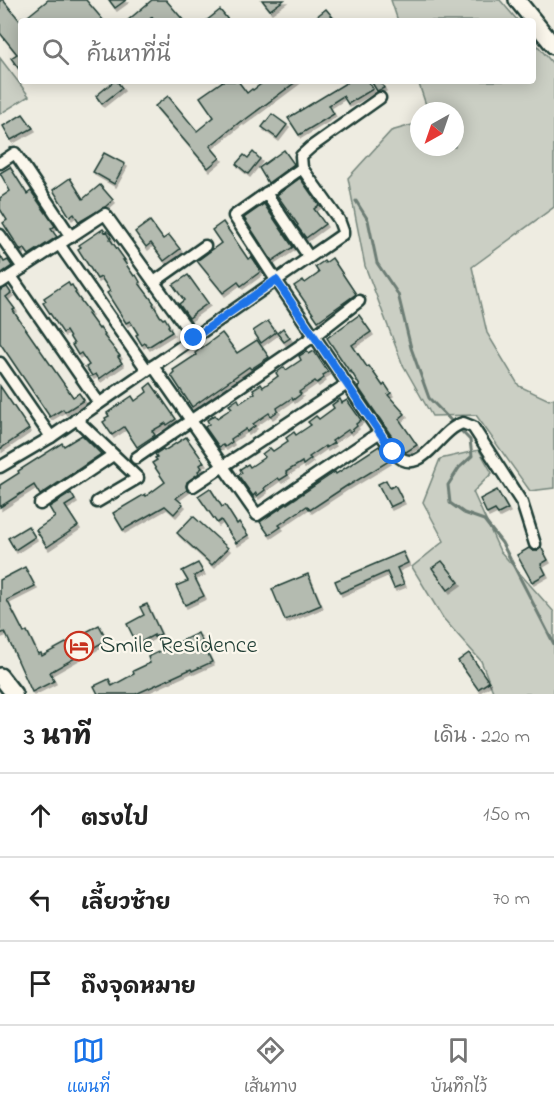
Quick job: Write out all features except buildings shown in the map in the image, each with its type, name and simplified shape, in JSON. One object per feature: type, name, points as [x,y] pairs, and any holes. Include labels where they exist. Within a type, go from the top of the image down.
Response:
[{"type":"street","points":[[517,0],[532,18]]},
{"type":"street","points":[[536,23],[554,45]]},
{"type":"street","points":[[0,467],[51,437],[343,234],[339,220],[302,168],[301,156],[380,98]]},
{"type":"street","points":[[0,163],[15,153],[71,237]]},
{"type":"street","points":[[302,168],[234,216],[393,452],[406,462],[414,461],[422,457],[457,425],[463,423],[473,427],[522,503],[535,544]]},
{"type":"street","points":[[266,193],[309,257]]},
{"type":"street","points":[[0,283],[105,214],[194,338]]},
{"type":"street","points":[[0,235],[23,268]]},
{"type":"street","points":[[59,244],[191,420],[256,515],[380,432]]},
{"type":"street","points":[[154,282],[205,246]]},
{"type":"street","points":[[11,276],[99,403]]},
{"type":"street","points":[[136,458],[314,336],[359,301]]},
{"type":"street","points":[[0,363],[51,437]]},
{"type":"street","points":[[193,486],[347,384]]},
{"type":"street","points":[[76,419],[138,478],[97,502]]},
{"type":"street","points":[[40,504],[113,454]]},
{"type":"street","points":[[0,676],[14,694]]},
{"type":"shaded area","points":[[391,0],[500,0],[515,18],[397,18]]},
{"type":"shaded area","points":[[536,44],[554,65],[554,207],[472,267],[487,333],[519,386],[549,400],[554,398],[554,488],[530,491],[476,415],[432,416],[402,363],[365,266],[348,178],[391,131],[410,126],[410,156],[464,156],[464,102],[425,102],[419,84],[536,84]]},
{"type":"shaded area","points":[[0,58],[29,96],[0,114]]},
{"type":"shaded area","points":[[479,450],[492,473],[473,492],[500,551],[554,612],[554,694],[494,694],[481,661],[443,618],[412,567],[444,541],[423,502],[440,459]]},
{"type":"waterway","points":[[356,201],[368,220],[377,263],[398,294],[411,348],[429,398],[470,440],[472,456],[459,468],[448,485],[450,503],[464,513],[484,520],[502,543],[554,644]]},
{"type":"place","name":"Smile Residence","points":[[79,646]]},
{"type":"route","points":[[194,338],[276,280],[393,452]]}]
